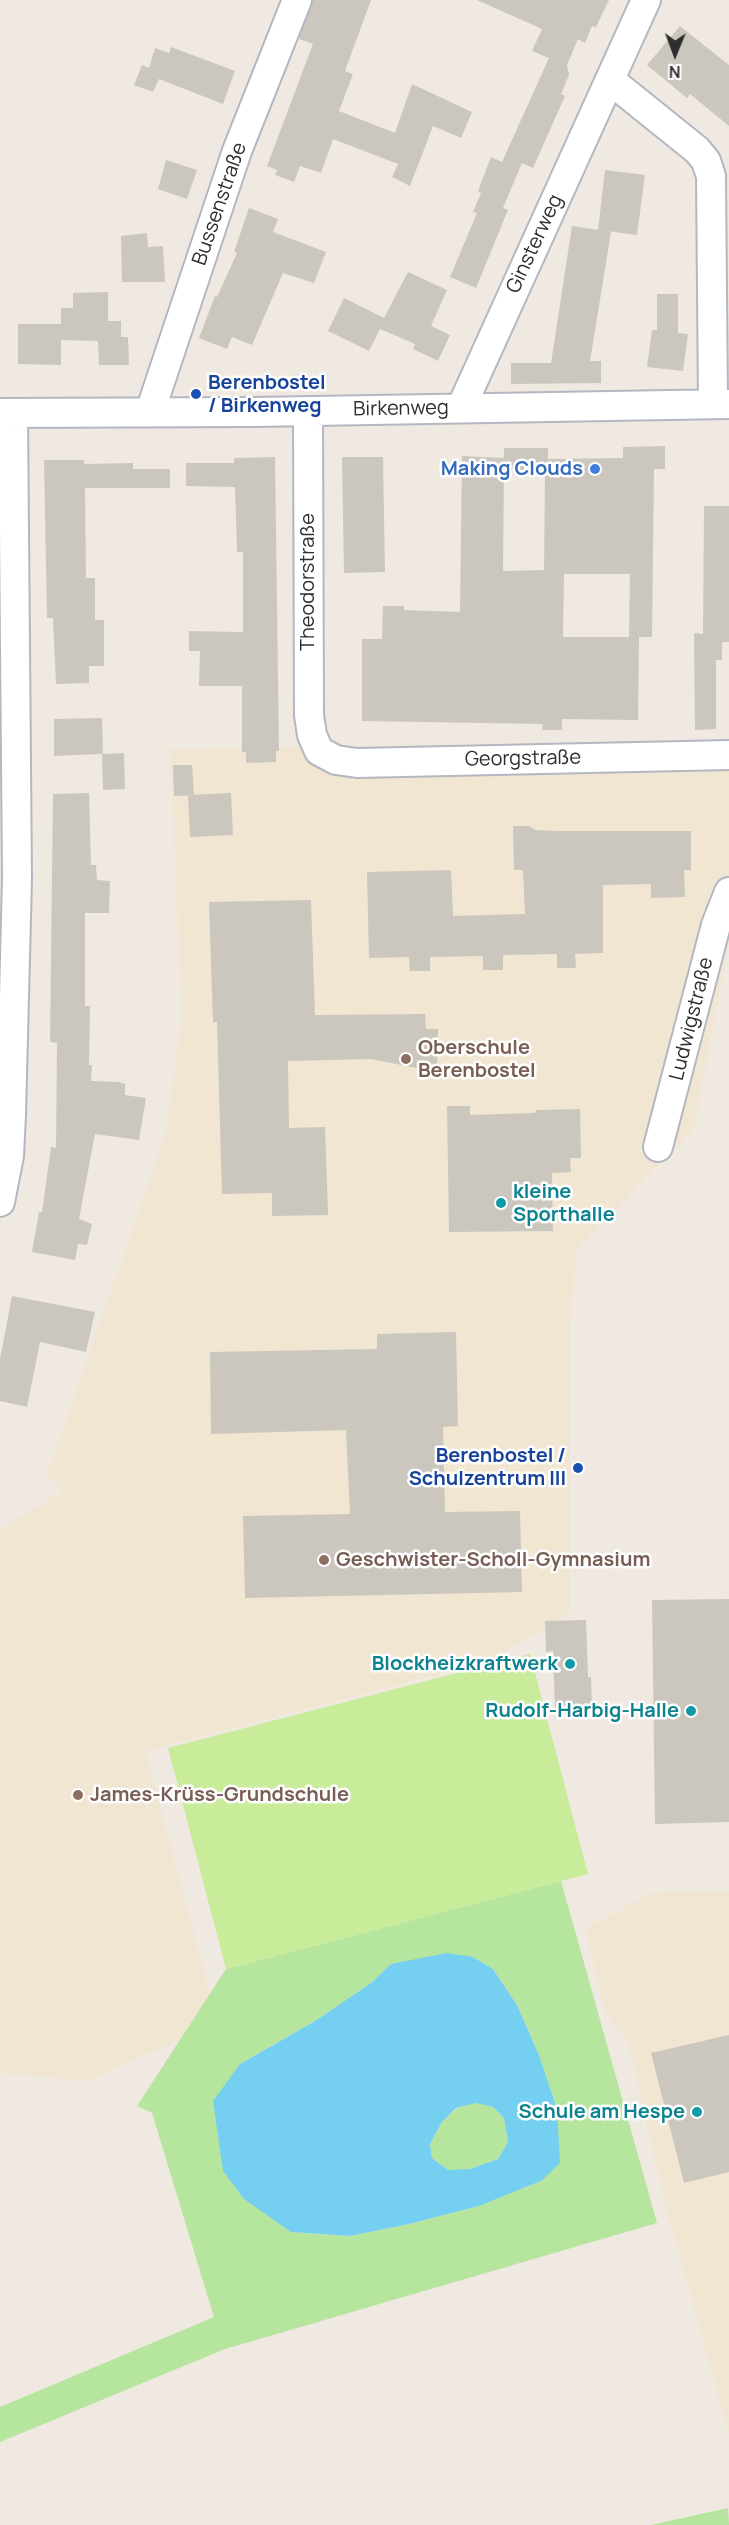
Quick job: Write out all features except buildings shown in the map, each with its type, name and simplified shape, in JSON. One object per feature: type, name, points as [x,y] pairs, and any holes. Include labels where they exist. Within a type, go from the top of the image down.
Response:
[{"type":"street","name":"Bussenstraße","points":[[150,411],[233,162],[297,0]]},
{"type":"street","name":"Ginsterweg","points":[[461,408],[646,0]]},
{"type":"street","points":[[610,81],[697,150],[706,161],[711,176],[721,404]]},
{"type":"street","name":"Birkenweg","points":[[7,413],[150,411],[308,423],[461,408],[721,404]]},
{"type":"street","points":[[0,1202],[9,1156],[7,1035],[17,879],[8,739],[7,413]]},
{"type":"street","name":"Theodorstraße","points":[[308,423],[309,716],[312,735],[319,751]]},
{"type":"street","name":"Georgstraße","points":[[319,751],[336,760],[357,763],[729,755]]},
{"type":"street","name":"Ludwigstraße","points":[[658,1148],[716,925],[729,892]]},
{"type":"shaded area","points":[[729,740],[729,941],[694,1129],[577,1248],[570,1319],[570,1612],[486,1662],[145,1751],[218,2023],[86,2081],[0,2073],[0,1529],[64,1491],[47,1474],[165,1136],[182,1015],[170,749]]},
{"type":"shaded area","points":[[729,1891],[729,2434],[667,2210],[628,2041],[605,2012],[585,1928],[655,1892]]},
{"type":"green space","points":[[530,1654],[588,1874],[226,1969],[168,1748]]},
{"type":"green space","points":[[561,1881],[657,2223],[225,2349],[0,2442],[0,2407],[214,2317],[152,2113],[137,2106],[226,1969]],"holes":[[[473,1957],[493,1969],[517,2005],[539,2055],[557,2109],[541,2181],[479,2206],[409,2224],[350,2236],[291,2232],[240,2064],[315,2021],[371,1983],[391,1964]]]},
{"type":"green space","points":[[476,2102],[493,2107],[504,2118],[508,2142],[498,2159],[470,2169],[448,2171],[432,2158],[430,2144],[442,2122],[457,2108]]},
{"type":"green space","points":[[728,2508],[729,2525],[651,2525]]},
{"type":"water","points":[[447,1953],[473,1957],[493,1969],[517,2005],[539,2055],[557,2109],[560,2163],[541,2181],[479,2206],[409,2224],[350,2236],[291,2232],[244,2199],[223,2171],[213,2101],[240,2064],[315,2021],[371,1983],[391,1964]],"holes":[[[476,2103],[493,2107],[504,2118],[508,2142],[498,2159],[470,2169],[448,2170],[432,2158],[430,2144],[442,2122],[456,2108]]]},
{"type":"place","name":"Berenbostel / Birkenweg","points":[[196,394]]},
{"type":"place","name":"Making Clouds","points":[[595,469]]},
{"type":"place","name":"Oberschule Berenbostel","points":[[406,1059]]},
{"type":"place","name":"kleine Sporthalle","points":[[501,1203]]},
{"type":"place","name":"Berenbostel / Schulzentrum III","points":[[578,1468]]},
{"type":"place","name":"Geschwister-Scholl-Gymnasium","points":[[324,1560]]},
{"type":"place","name":"Blockheizkraftwerk","points":[[570,1664]]},
{"type":"place","name":"Rudolf-Harbig-Halle","points":[[691,1711]]},
{"type":"place","name":"James-Krüss-Grundschule","points":[[78,1795]]},
{"type":"place","name":"Schule am Hespe","points":[[697,2112]]}]
